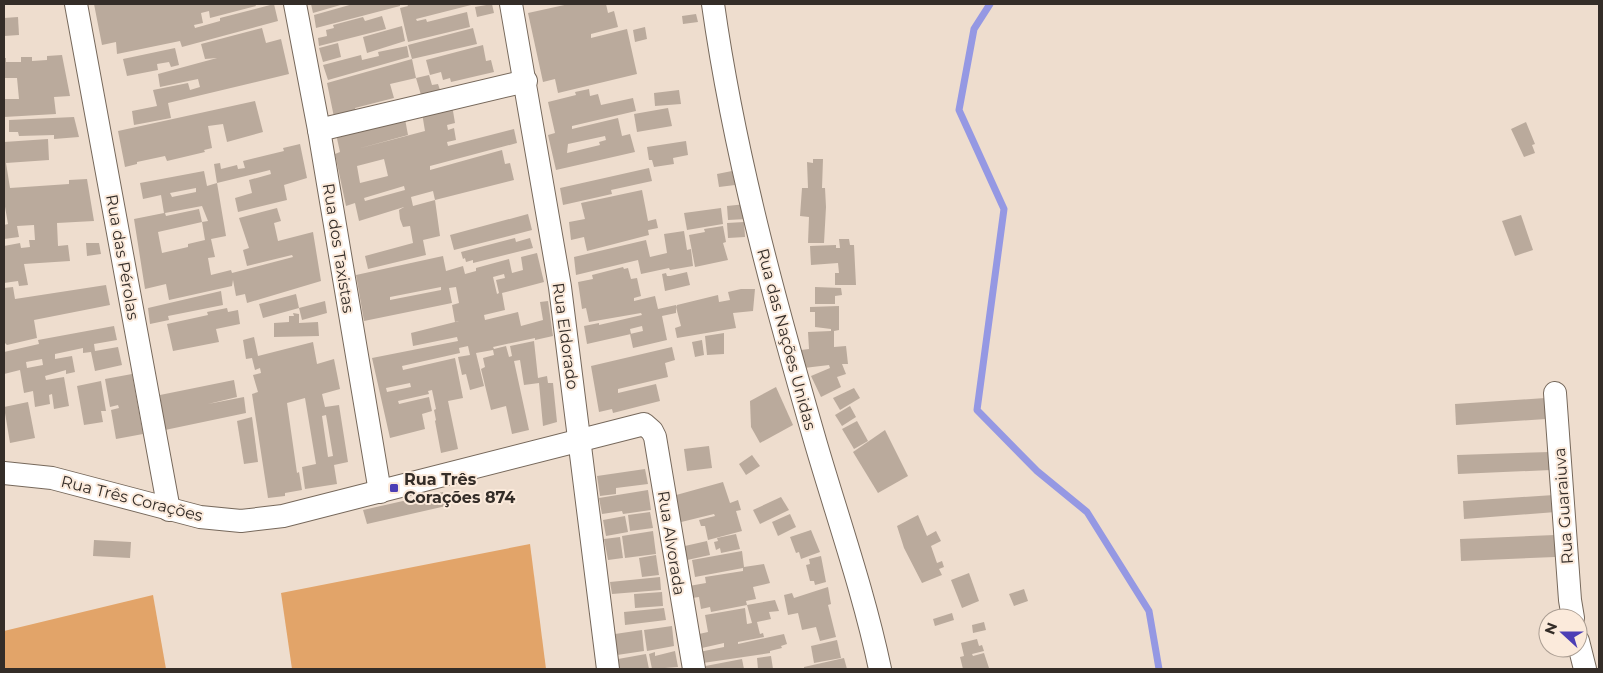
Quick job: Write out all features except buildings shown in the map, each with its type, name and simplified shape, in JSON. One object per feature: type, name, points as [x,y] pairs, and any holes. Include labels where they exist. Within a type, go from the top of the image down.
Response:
[{"type":"street","name":"Rua das Pérolas","points":[[76,4],[169,510]]},
{"type":"street","name":"Rua dos Taxistas","points":[[295,4],[319,130],[380,492]]},
{"type":"street","name":"Rua Eldorado","points":[[511,4],[526,81],[561,296],[608,669]]},
{"type":"street","name":"Rua das Nações Unidas","points":[[713,4],[737,146],[760,241],[816,445],[850,553],[880,669]]},
{"type":"street","points":[[319,130],[526,81]]},
{"type":"street","name":"Rua Guaraiuva","points":[[1555,394],[1571,608]]},
{"type":"street","name":"Rua Três Corações","points":[[4,473],[52,478],[169,510],[200,517],[241,521],[283,516],[580,442],[640,424]]},
{"type":"street","name":"Rua Alvorada","points":[[640,424],[649,427],[655,437],[694,669]]},
{"type":"shaded area","points":[[530,544],[546,669],[292,669],[281,593]]},
{"type":"shaded area","points":[[153,595],[166,669],[4,669],[4,631]]},
{"type":"waterway","points":[[990,4],[974,29],[959,110],[1004,209],[977,410],[1037,471],[1087,512],[1149,611],[1159,669]]},
{"type":"place","name":"Rua Três Corações 874","points":[[394,488]]}]
